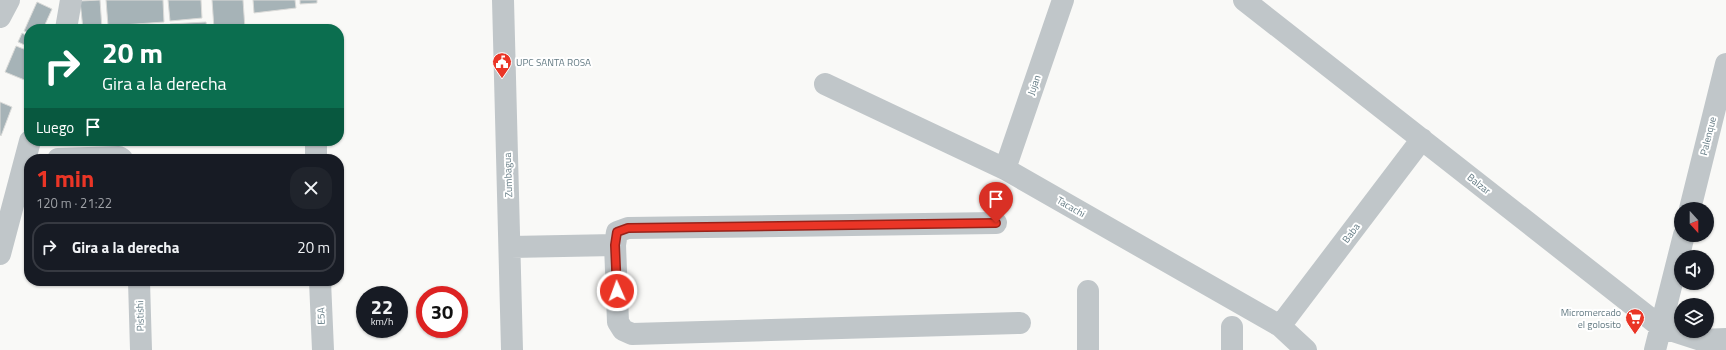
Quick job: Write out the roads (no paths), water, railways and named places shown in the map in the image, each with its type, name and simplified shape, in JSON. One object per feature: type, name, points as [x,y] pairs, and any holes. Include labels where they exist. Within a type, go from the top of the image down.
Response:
[{"type":"street","points":[[0,17],[9,0]]},
{"type":"street","points":[[67,24],[71,0]]},
{"type":"street","name":"Zumbagua","points":[[503,0],[511,247],[512,350]]},
{"type":"street","name":"Jujan","points":[[1005,169],[1063,0]]},
{"type":"street","name":"Balzar","points":[[1244,0],[1661,327],[1701,340],[1726,340]]},
{"type":"street","name":"Palenque","points":[[1692,202],[1726,64]]},
{"type":"street","name":"Tacachi","points":[[825,84],[1005,169],[1280,326],[1306,350]]},
{"type":"street","name":"Baba","points":[[1280,326],[1422,139]]},
{"type":"street","points":[[0,254],[24,168]]},
{"type":"street","points":[[996,223],[628,228],[617,232],[615,245],[618,322],[623,330],[632,334],[1020,323]]},
{"type":"street","points":[[1655,350],[1682,242]]},
{"type":"street","points":[[511,247],[615,245]]},
{"type":"street","name":"Pistishi","points":[[139,286],[141,350]]},
{"type":"street","name":"E5A","points":[[320,286],[322,350]]},
{"type":"street","points":[[1088,291],[1088,350]]},
{"type":"street","points":[[1232,327],[1232,350]]},
{"type":"place","name":"UPC SANTA ROSA","points":[[502,79]]},
{"type":"place","name":"Micromercado el golosito","points":[[1635,335]]}]
